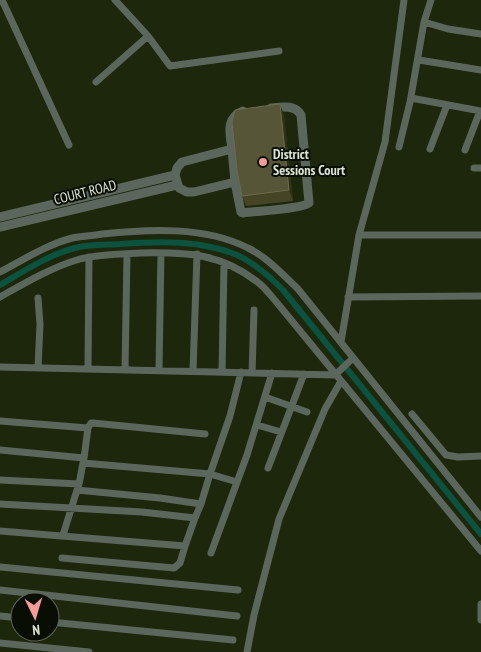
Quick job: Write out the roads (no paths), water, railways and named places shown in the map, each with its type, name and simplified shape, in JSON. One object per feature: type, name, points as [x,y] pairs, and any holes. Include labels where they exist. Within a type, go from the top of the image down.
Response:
[{"type":"street","points":[[115,0],[148,36],[170,66],[279,51]]},
{"type":"street","points":[[341,342],[359,235],[386,142],[404,0]]},
{"type":"street","points":[[399,146],[419,60],[424,22],[431,0]]},
{"type":"street","points":[[2,5],[69,145]]},
{"type":"street","points":[[424,22],[448,29],[481,34]]},
{"type":"street","points":[[96,82],[148,36]]},
{"type":"street","points":[[419,60],[481,70]]},
{"type":"street","points":[[411,98],[481,111],[465,150]]},
{"type":"street","points":[[430,149],[446,105]]},
{"type":"street","points":[[289,107],[299,111],[301,114],[309,203],[306,206],[240,212],[232,149],[231,120],[241,112],[289,107]]},
{"type":"street","points":[[177,185],[177,168],[182,162],[232,149]]},
{"type":"street","name":"COURT ROAD","points":[[0,217],[176,175]]},
{"type":"street","name":"COURT ROAD","points":[[0,227],[177,185],[182,191],[187,192],[235,182]]},
{"type":"street","points":[[0,272],[44,248],[73,238],[120,232],[195,233],[224,239],[249,248],[298,289],[341,342],[351,361],[481,517]]},
{"type":"street","points":[[359,235],[481,235]]},
{"type":"street","points":[[159,370],[160,253]]},
{"type":"street","points":[[0,297],[28,280],[75,260],[89,257],[160,253],[197,254],[233,266],[261,284],[337,373],[341,381],[481,552]]},
{"type":"street","points":[[125,369],[127,254]]},
{"type":"street","points":[[193,371],[197,254]]},
{"type":"street","points":[[88,368],[89,257]]},
{"type":"street","points":[[222,372],[224,263]]},
{"type":"street","points":[[348,297],[481,296]]},
{"type":"street","points":[[38,298],[40,324],[38,368]]},
{"type":"street","points":[[252,373],[254,310]]},
{"type":"street","points":[[0,367],[304,374],[337,373],[351,361]]},
{"type":"street","points":[[62,558],[174,568],[180,564],[230,416],[241,372]]},
{"type":"street","points":[[211,553],[238,482],[272,373]]},
{"type":"street","points":[[268,468],[304,374]]},
{"type":"street","points":[[247,652],[254,615],[279,519],[325,409],[341,381]]},
{"type":"street","points":[[265,397],[307,412]]},
{"type":"street","points":[[412,414],[446,455],[458,457],[481,456]]},
{"type":"street","points":[[0,421],[88,428]]},
{"type":"street","points":[[64,535],[78,487],[88,428],[93,423],[204,434]]},
{"type":"street","points":[[257,424],[281,432]]},
{"type":"street","points":[[0,450],[210,474],[238,482]]},
{"type":"street","points":[[0,480],[78,487],[201,504]]},
{"type":"street","points":[[0,504],[142,512],[195,518]]},
{"type":"street","points":[[0,531],[185,546]]},
{"type":"street","points":[[0,567],[238,590]]},
{"type":"street","points":[[0,590],[237,616]]},
{"type":"street","points":[[481,604],[481,620]]},
{"type":"street","points":[[60,623],[233,640]]},
{"type":"street","points":[[0,643],[89,652]]},
{"type":"waterway","points":[[0,285],[46,259],[65,251],[86,246],[150,242],[194,244],[223,250],[244,258],[283,290],[481,534]]},
{"type":"place","name":"District Sessions Court","points":[[263,162]]}]
